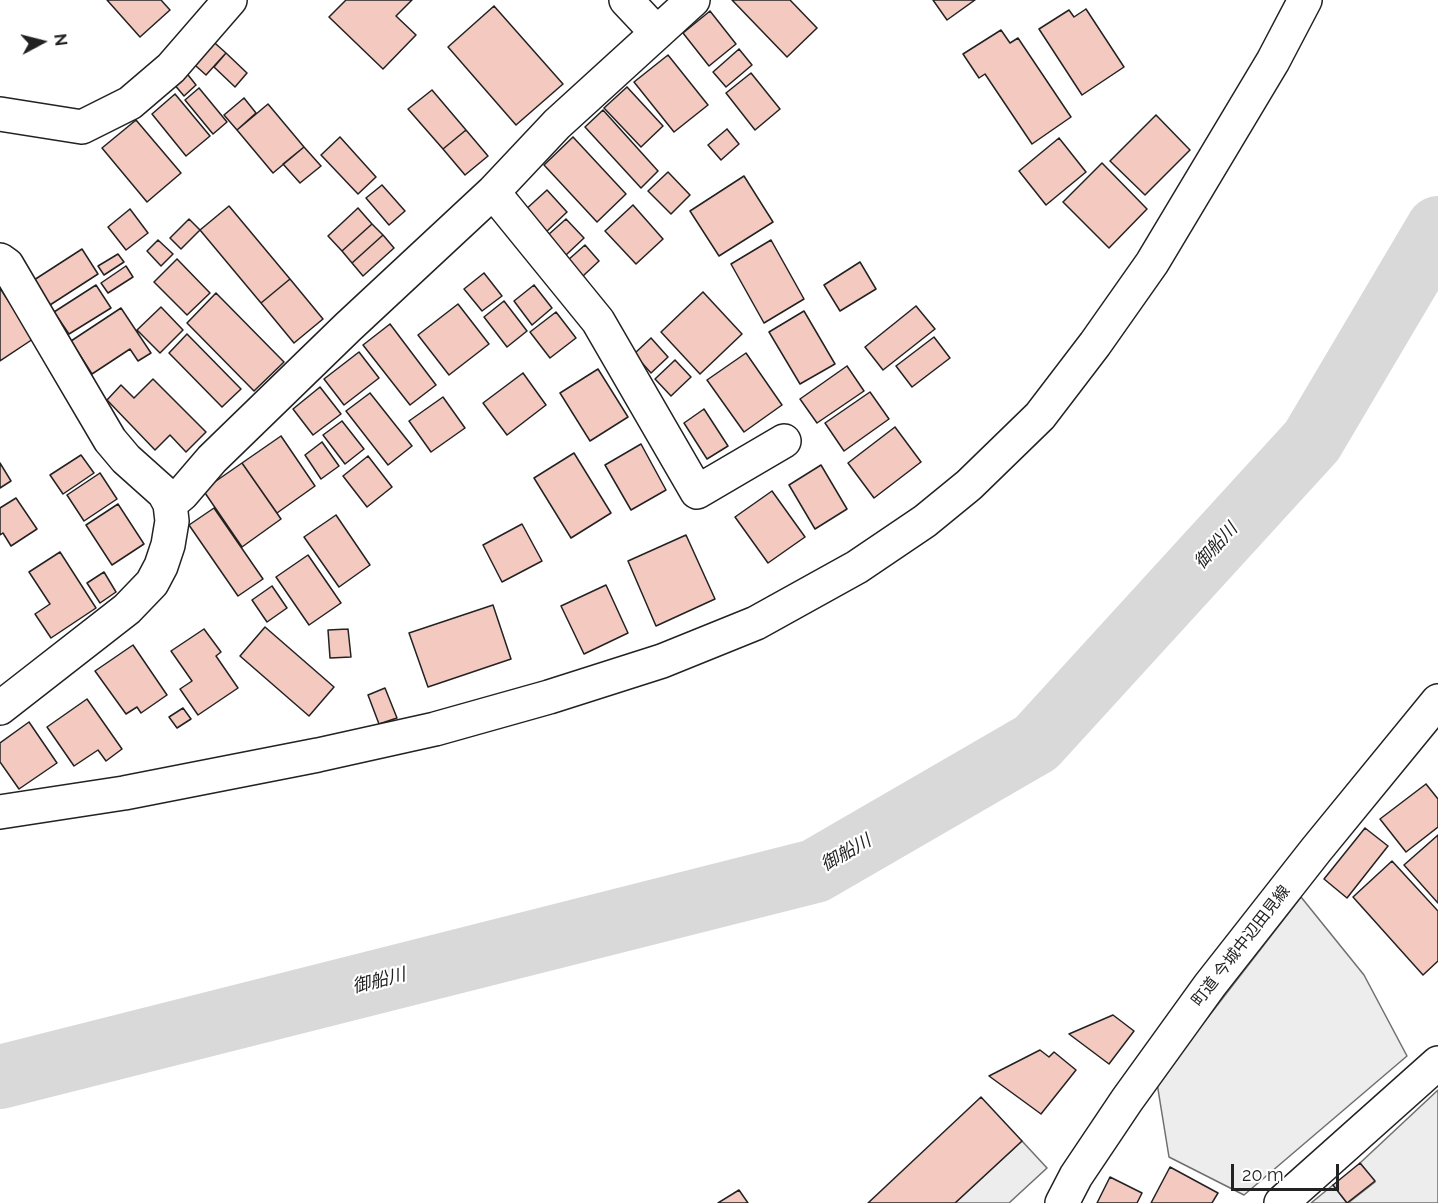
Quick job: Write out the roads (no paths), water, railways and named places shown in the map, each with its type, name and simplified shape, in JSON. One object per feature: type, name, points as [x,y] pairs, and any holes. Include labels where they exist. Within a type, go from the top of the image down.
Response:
[{"type":"street","points":[[0,114],[82,127],[130,103],[171,68],[230,0]]},
{"type":"street","points":[[626,0],[657,33]]},
{"type":"street","points":[[170,504],[182,495],[212,459],[348,327],[492,192],[557,124],[693,0]]},
{"type":"street","points":[[0,812],[124,793],[318,755],[435,729],[549,697],[662,661],[756,623],[857,567],[925,521],[969,485],[1040,416],[1095,344],[1152,263],[1273,61],[1305,0]]},
{"type":"street","points":[[492,192],[598,321],[697,492],[784,441]]},
{"type":"street","points":[[0,260],[7,265],[110,440],[126,459],[164,493],[170,504],[172,521],[168,545],[152,583],[127,609],[0,708]]},
{"type":"street","name":"町道 今城中辺田見線","points":[[1062,1203],[1076,1176],[1126,1100],[1210,985],[1316,850],[1438,701]]},
{"type":"street","points":[[1281,1203],[1438,1064]]},
{"type":"waterway","name":"御船川","points":[[0,1077],[815,871],[1036,743],[1312,441],[1438,228]]}]
